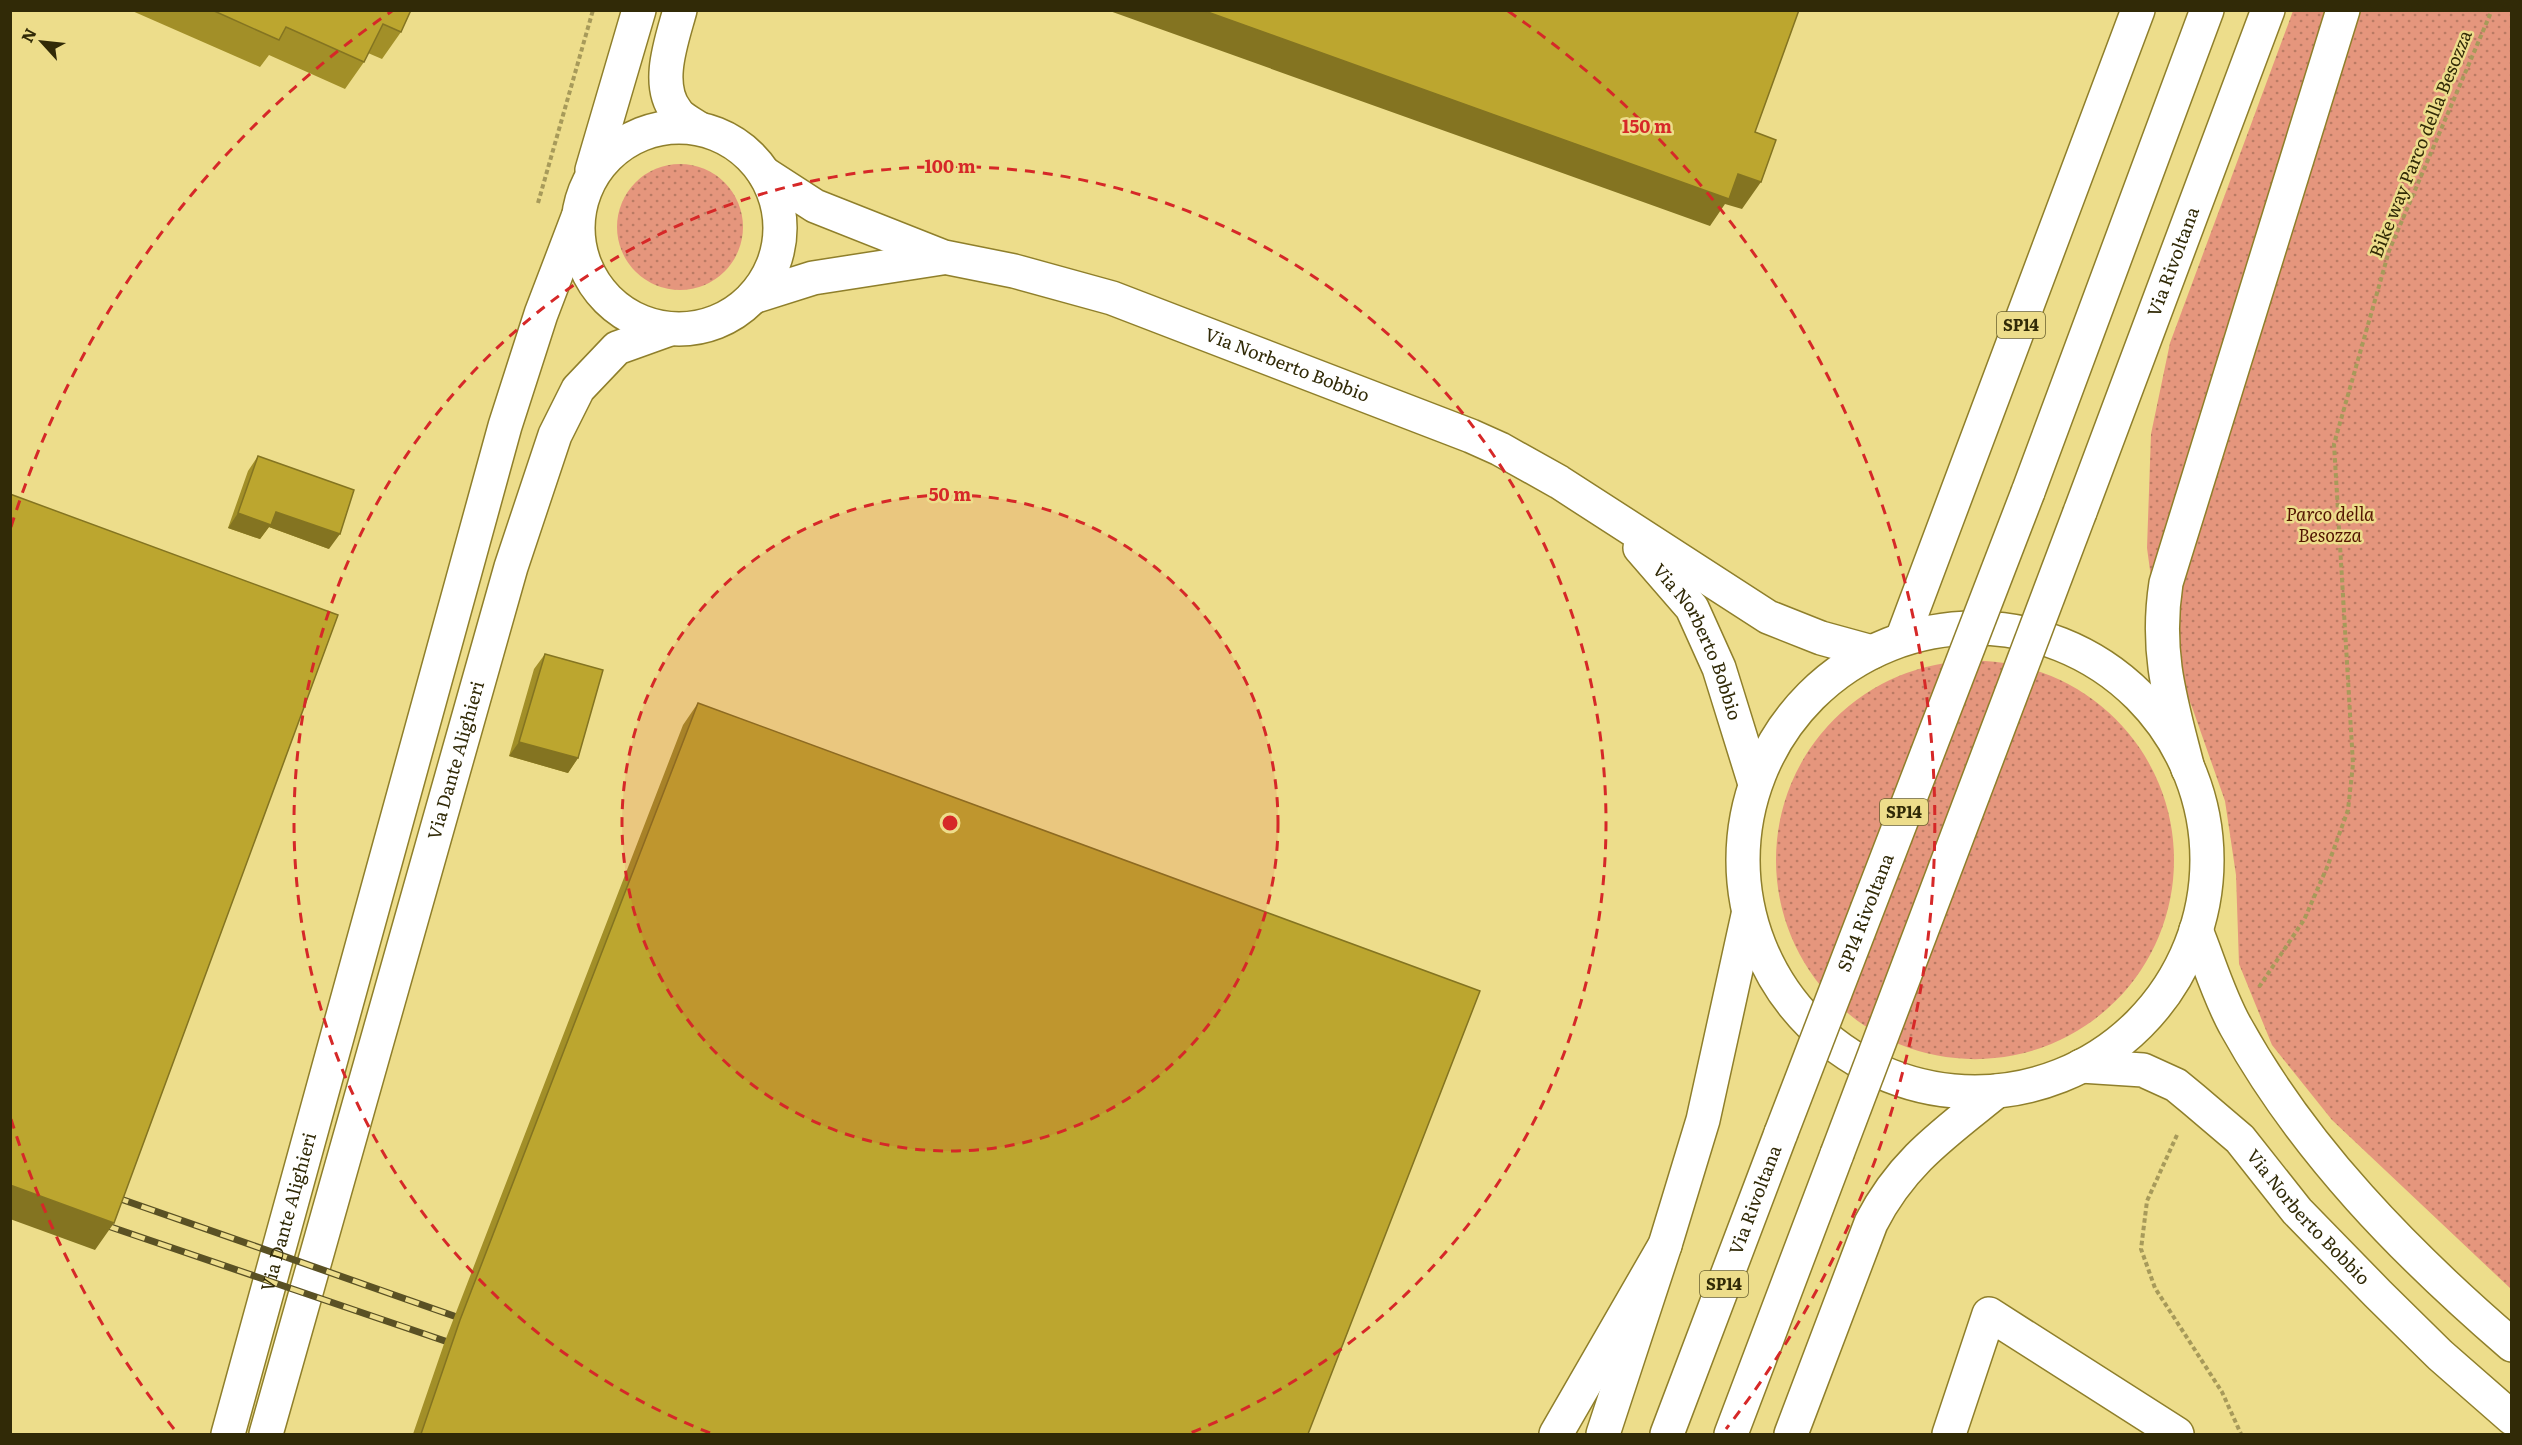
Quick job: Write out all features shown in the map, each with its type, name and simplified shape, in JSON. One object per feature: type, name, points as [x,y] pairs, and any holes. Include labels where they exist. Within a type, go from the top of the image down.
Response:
[{"type":"main road","name":"Via Dante Alighieri","points":[[228,1434],[505,426],[541,314],[582,203],[639,10]]},
{"type":"main road","points":[[680,10],[666,80],[669,99],[676,113],[698,128]]},
{"type":"main road","name":"SP14","points":[[1902,639],[2138,10]]},
{"type":"main road","name":"SP14 Rivoltana","points":[[1781,1132],[2028,492],[2207,10]]},
{"type":"main road","name":"Via Rivoltana","points":[[1731,1434],[2268,10]]},
{"type":"main road","points":[[2188,770],[2168,691],[2162,655],[2161,619],[2166,583],[2343,10]]},
{"type":"main road","points":[[674,127],[698,128],[712,132],[742,148],[764,173],[774,192],[779,212],[781,231],[778,251],[764,283],[741,309],[723,319],[688,329],[652,326],[632,318],[615,306],[601,293],[590,275],[578,235],[582,203],[598,168],[615,150],[635,137],[674,127]]},
{"type":"main road","name":"Via Norberto Bobbio","points":[[764,173],[815,206],[944,257],[1014,271],[1112,298],[1406,409],[1500,449],[1559,482],[1768,617],[1821,638],[1872,652]]},
{"type":"main road","name":"Via Norberto Bobbio","points":[[753,297],[813,278],[944,257]]},
{"type":"main road","name":"Via Dante Alighieri","points":[[266,1434],[511,567],[555,435],[578,389],[617,348],[670,329]]},
{"type":"main road","name":"Via Norberto Bobbio","points":[[1614,517],[1692,608],[1719,668],[1755,784]]},
{"type":"main road","points":[[470,558],[511,567]]},
{"type":"main road","name":"Via Norberto Bobbio","points":[[1955,628],[1992,628],[2036,636],[2079,652],[2109,670],[2144,700],[2172,737],[2188,770],[2200,803],[2206,839],[2206,876],[2196,930],[2182,963],[2152,1009],[2112,1047],[2081,1066],[2049,1080],[1997,1091],[1945,1090],[1910,1083],[1869,1067],[1832,1044],[1806,1020],[1784,993],[1759,946],[1749,912],[1744,880],[1743,848],[1744,831],[1755,784],[1776,739],[1806,700],[1844,669],[1872,652],[1902,639],[1955,628]]},
{"type":"main road","points":[[1603,1434],[1665,1245],[1702,1120],[1749,912]]},
{"type":"main road","points":[[2196,930],[2235,1025],[2288,1110],[2358,1196],[2435,1276],[2511,1345]]},
{"type":"main road","points":[[362,940],[402,953]]},
{"type":"main road","name":"Via Norberto Bobbio","points":[[2081,1066],[2144,1070],[2176,1085],[2240,1139],[2297,1211],[2440,1355],[2511,1418]]},
{"type":"main road","points":[[1791,1434],[1865,1237],[1885,1196],[1904,1170],[1926,1149],[1997,1091]]},
{"type":"main road","name":"Via Rivoltana","points":[[1667,1434],[1781,1132]]},
{"type":"main road","points":[[1556,1434],[1665,1245]]},
{"type":"main road","name":"Via Dante Alighieri","points":[[262,1312],[297,1321]]},
{"type":"main road","points":[[1949,1434],[1989,1314],[2177,1434]]},
{"type":"path","name":"Bike way Parco della Besozza","points":[[2253,997],[2304,920],[2328,865],[2348,810],[2354,764],[2334,444],[2389,251],[2492,10]]},
{"type":"path","points":[[2179,1130],[2147,1201],[2141,1249],[2155,1288],[2222,1392],[2241,1434]]},
{"type":"green space","name":"Parco della Besozza","points":[[2293,11],[2511,11],[2511,1289],[2332,1120],[2272,1045],[2239,964],[2236,875],[2225,801],[2192,707],[2157,622],[2147,548],[2151,434],[2170,343]]},
{"type":"green space","points":[[680,164],[704,169],[725,182],[738,203],[743,227],[738,251],[725,272],[704,285],[680,290],[656,285],[635,272],[622,251],[617,227],[622,203],[635,182],[656,169]]},
{"type":"green space","points":[[1975,661],[2014,665],[2051,676],[2086,694],[2116,719],[2141,749],[2159,784],[2170,821],[2174,860],[2170,899],[2159,936],[2141,971],[2116,1001],[2086,1026],[2051,1044],[2014,1055],[1975,1059],[1936,1055],[1899,1044],[1864,1026],[1834,1001],[1809,971],[1791,936],[1780,899],[1776,860],[1780,821],[1791,784],[1809,749],[1834,719],[1864,694],[1899,676],[1936,665]]},
{"type":"building","points":[[212,10],[411,10],[401,32],[383,24],[364,62],[286,27],[279,40]]},
{"type":"building","points":[[1202,10],[1799,10],[1755,132],[1776,140],[1761,182],[1738,174],[1729,199]]},
{"type":"building","points":[[258,456],[354,490],[340,534],[276,512],[271,525],[238,513]]},
{"type":"building","points":[[10,494],[338,615],[114,1223],[10,1185]]},
{"type":"building","points":[[545,654],[603,670],[578,758],[519,742]]},
{"type":"building","points":[[698,703],[1480,991],[1308,1434],[421,1434],[460,1320]]},
{"type":"railway","points":[[115,1197],[454,1316]]},
{"type":"railway","points":[[105,1225],[445,1341]]}]
